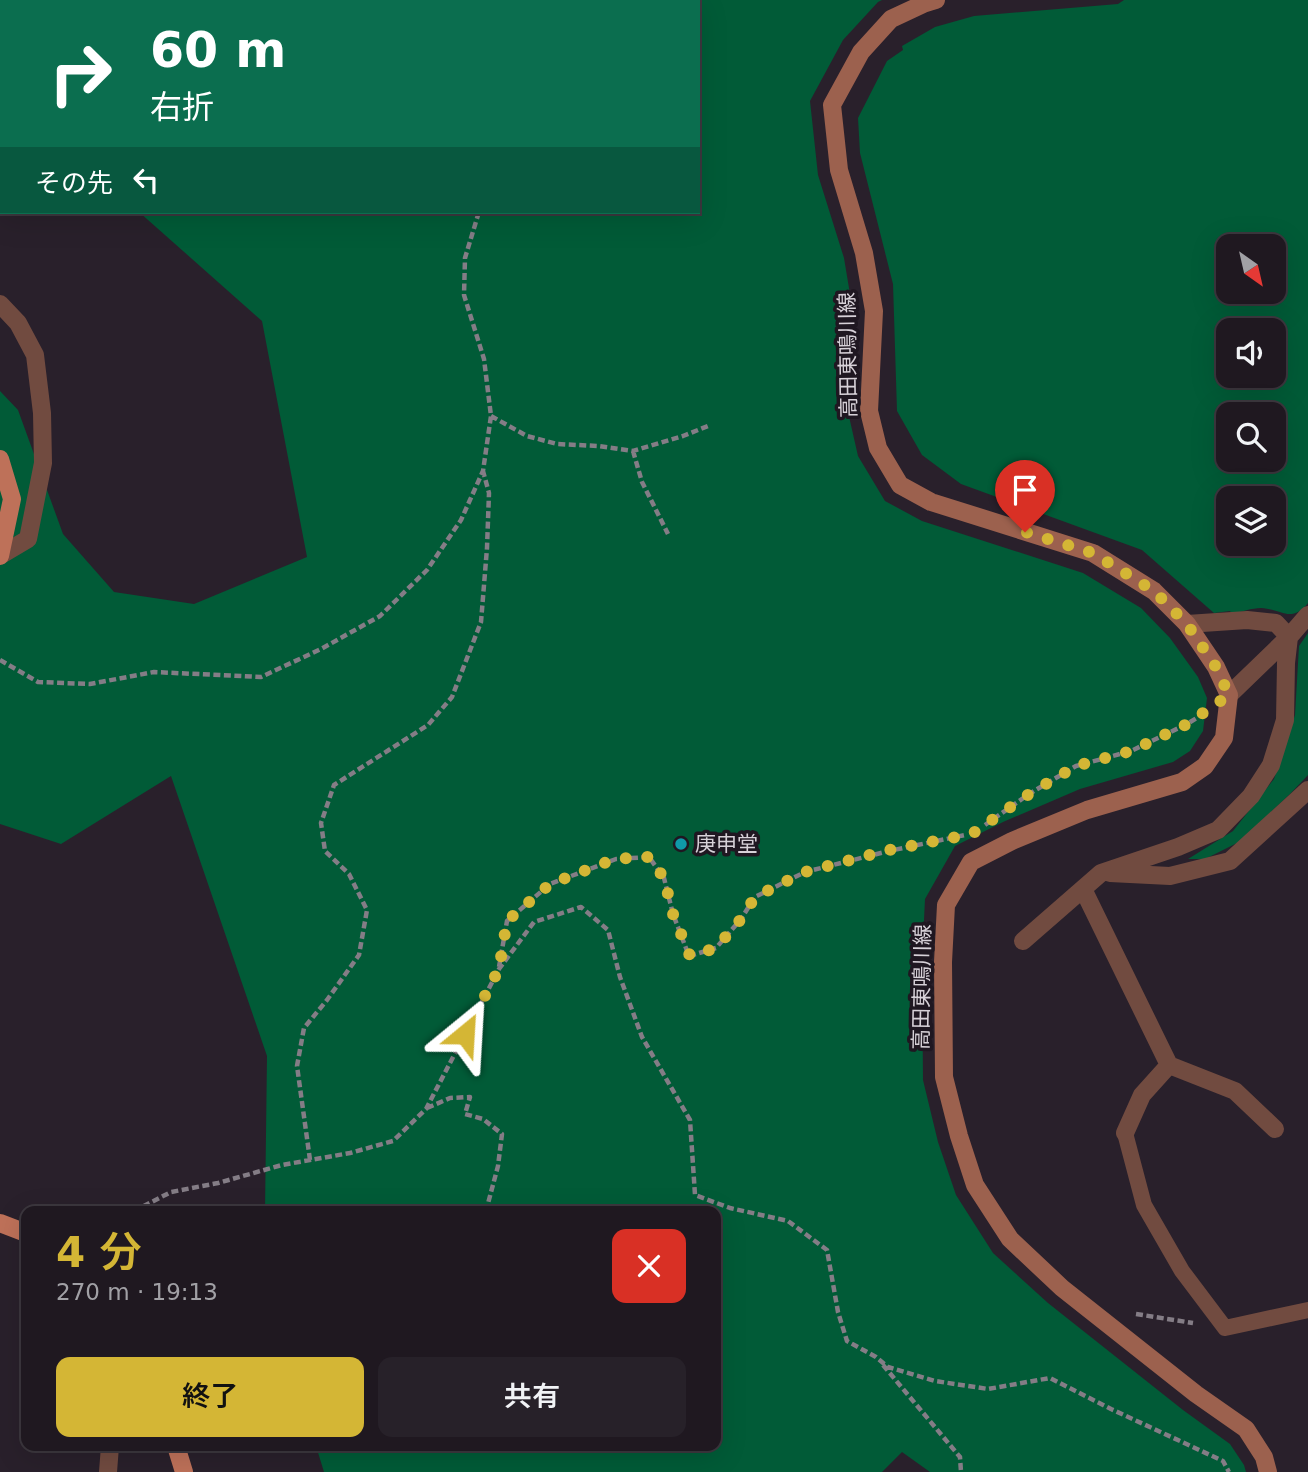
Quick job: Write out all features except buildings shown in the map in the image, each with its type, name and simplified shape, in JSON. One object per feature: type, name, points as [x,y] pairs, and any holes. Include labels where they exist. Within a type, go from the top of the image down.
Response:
[{"type":"main road","name":"高田東鳴川線","points":[[936,0],[891,19],[861,52],[832,105],[839,170],[864,253],[874,311],[869,411],[878,448],[900,485],[931,502],[1093,553],[1154,591],[1187,624],[1216,667],[1229,695],[1224,738],[1205,766],[1182,782],[1087,810],[1012,841],[971,862],[946,905],[943,962],[944,1077],[975,1185],[1010,1239],[1062,1288],[1196,1394],[1246,1429],[1264,1457],[1268,1472]]},
{"type":"main road","points":[[0,459],[12,499],[1,555]]},
{"type":"main road","points":[[0,1223],[21,1231]]},
{"type":"main road","points":[[178,1451],[184,1472]]},
{"type":"street","points":[[0,304],[18,323],[35,355],[42,413],[43,463],[28,539],[1,555]]},
{"type":"street","points":[[1229,695],[1308,615]]},
{"type":"street","points":[[1023,941],[1101,873],[1178,847],[1218,830],[1251,796],[1271,765],[1285,720],[1289,637],[1276,623],[1247,620],[1187,624]]},
{"type":"street","points":[[1101,873],[1170,876],[1230,861],[1308,790]]},
{"type":"street","points":[[1083,889],[1169,1065],[1235,1091],[1275,1129]]},
{"type":"street","points":[[1125,1133],[1142,1095],[1169,1065]]},
{"type":"street","points":[[108,1472],[110,1451]]},
{"type":"lane","points":[[1125,1133],[1144,1205],[1182,1271],[1225,1328],[1308,1310]]},
{"type":"path","points":[[0,660],[38,682],[90,684],[154,672],[261,677],[321,649],[380,616],[427,570],[461,520],[483,471],[491,416],[484,359],[464,295],[465,258],[479,214]]},
{"type":"path","points":[[491,416],[527,436],[557,444],[633,451],[708,426]]},
{"type":"path","points":[[633,451],[642,482],[668,534]]},
{"type":"path","points":[[310,1160],[297,1066],[304,1028],[359,955],[367,910],[349,874],[325,851],[321,823],[334,785],[428,725],[452,696],[481,622],[488,548],[489,493],[483,471]]},
{"type":"path","points":[[981,827],[1076,766],[1131,751],[1187,724],[1229,695]]},
{"type":"path","points":[[499,969],[507,921],[550,884],[615,859],[649,857],[664,878],[673,914],[690,956],[716,948],[741,919],[755,897],[805,872],[889,850],[972,834]]},
{"type":"path","points":[[426,1109],[499,969],[534,922],[581,907],[608,930],[620,977],[642,1037],[690,1120],[695,1195],[730,1208],[788,1221],[827,1251],[838,1312],[847,1341],[888,1367],[935,1381],[988,1389],[1051,1378],[1223,1461],[1229,1472]]},
{"type":"path","points":[[144,1206],[171,1192],[282,1165],[350,1153],[393,1140],[426,1109],[450,1098],[470,1097],[464,1114],[483,1119],[502,1134],[498,1166],[487,1206]]},
{"type":"path","points":[[1136,1314],[1225,1328]]},
{"type":"path","points":[[876,1357],[960,1457],[961,1472]]},
{"type":"green space","points":[[700,0],[882,0],[843,40],[810,101],[818,175],[844,258],[853,312],[848,412],[858,456],[885,501],[922,521],[1083,573],[1141,608],[1170,638],[1198,677],[1207,698],[1203,731],[1190,751],[1173,762],[1080,789],[955,846],[925,899],[922,962],[923,1080],[938,1142],[956,1195],[993,1253],[1048,1303],[1230,1444],[1246,1472],[930,1472],[902,1452],[882,1472],[324,1472],[318,1451],[721,1451],[721,1206],[265,1206],[267,1056],[171,776],[61,844],[0,824],[0,391],[18,410],[63,534],[114,592],[194,604],[307,557],[262,321],[141,214],[700,214]]},
{"type":"green space","points":[[1124,0],[1308,0],[1308,603],[1296,613],[1286,614],[1261,608],[1232,614],[1230,611],[1214,613],[1142,550],[961,484],[922,455],[897,411],[893,284],[860,153],[858,118],[887,61],[903,50],[902,46],[935,27],[974,16],[1118,4]]},
{"type":"green space","points":[[1308,633],[1308,775],[1239,842],[1205,859],[1188,859],[1233,831],[1274,779],[1295,715],[1299,646]]},
{"type":"place","name":"庚申堂","points":[[681,844]]},
{"type":"route","points":[[465,1034],[499,969],[507,921],[550,884],[615,859],[649,857],[664,878],[673,914],[690,956],[716,948],[741,919],[755,897],[805,872],[889,850],[972,834],[1029,794],[1076,766],[1131,751],[1187,724],[1229,695],[1216,667],[1187,624],[1154,591],[1093,553],[1025,532]]}]
